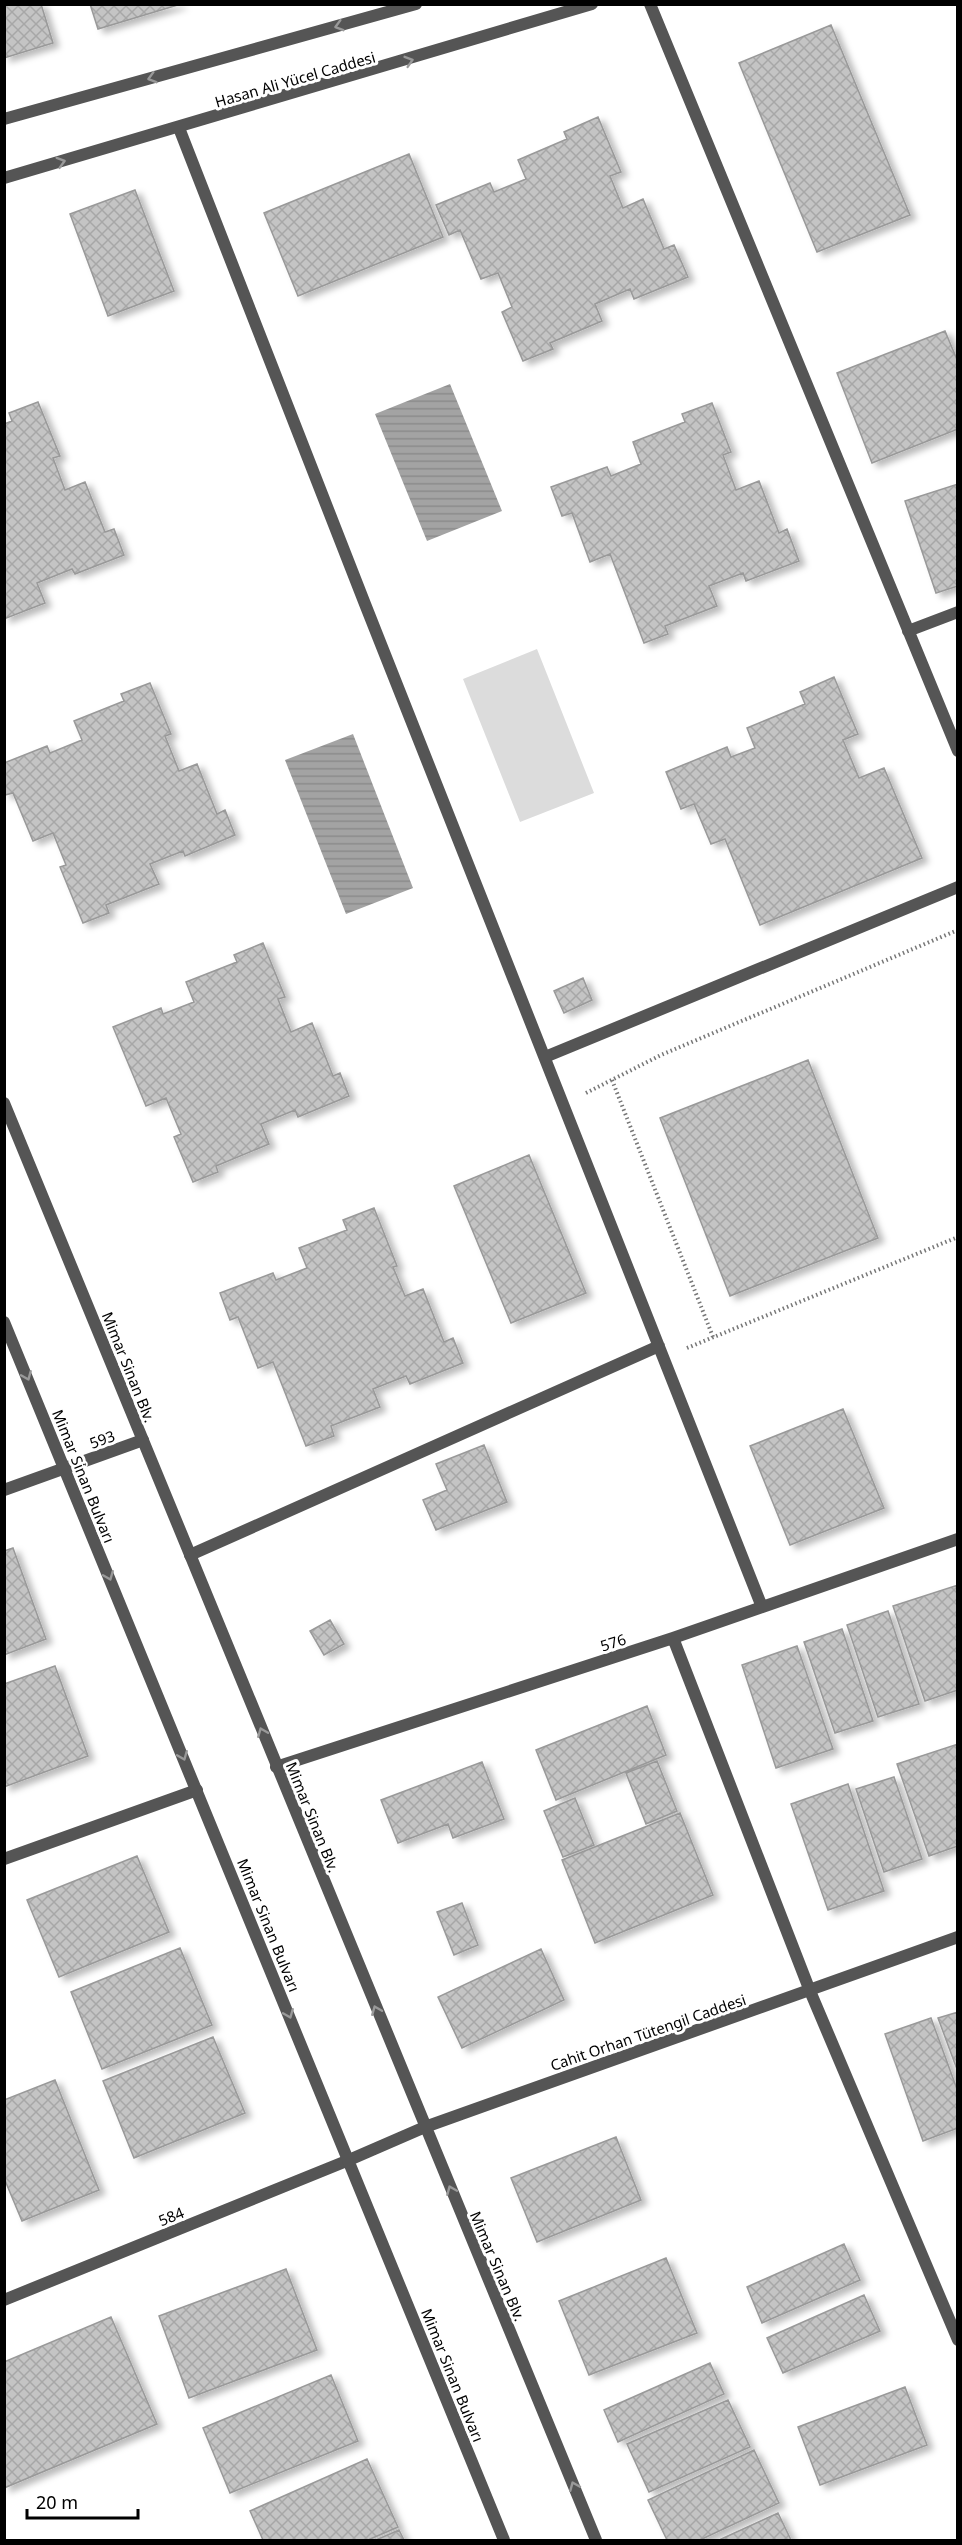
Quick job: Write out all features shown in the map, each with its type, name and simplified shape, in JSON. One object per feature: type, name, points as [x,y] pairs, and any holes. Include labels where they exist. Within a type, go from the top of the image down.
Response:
[{"type":"street","points":[[4,119],[416,4]]},
{"type":"street","name":"Hasan Ali Yücel Caddesi","points":[[4,178],[592,4]]},
{"type":"street","points":[[650,4],[957,751]]},
{"type":"street","points":[[179,128],[364,604],[762,1607]]},
{"type":"street","points":[[908,631],[957,612]]},
{"type":"street","points":[[545,1057],[957,887]]},
{"type":"street","name":"Mimar Sinan Blv.","points":[[4,1103],[596,2541]]},
{"type":"street","name":"Mimar Sinan Bulvarı","points":[[4,1322],[504,2541]]},
{"type":"street","points":[[190,1555],[662,1352]]},
{"type":"street","name":"593","points":[[4,1490],[142,1440]]},
{"type":"street","name":"576","points":[[276,1767],[673,1638],[957,1539]]},
{"type":"street","points":[[673,1638],[810,1991],[957,2340]]},
{"type":"street","points":[[4,1859],[197,1790]]},
{"type":"street","name":"Cahit Orhan Tütengil Caddesi","points":[[349,2160],[425,2127],[957,1937]]},
{"type":"street","name":"584","points":[[4,2300],[349,2160]]},
{"type":"path","points":[[564,1104],[661,1056],[957,930]]},
{"type":"path","points":[[612,1080],[713,1337]]},
{"type":"path","points":[[662,1352],[713,1337],[957,1237]]},
{"type":"shaded area","points":[[450,384],[502,511],[427,541],[375,414]]},
{"type":"shaded area","points":[[537,649],[594,793],[520,822],[463,679]]},
{"type":"shaded area","points":[[353,734],[413,888],[346,914],[285,760]]},
{"type":"building","points":[[4,4],[41,4],[53,43],[4,58]]},
{"type":"building","points":[[90,4],[181,4],[98,29]]},
{"type":"building","points":[[831,25],[910,215],[817,252],[739,63]]},
{"type":"building","points":[[598,117],[621,172],[610,176],[623,208],[643,199],[664,249],[674,245],[688,277],[634,299],[630,289],[595,304],[602,321],[550,343],[553,349],[523,361],[502,312],[512,307],[498,273],[481,279],[460,230],[449,235],[436,205],[490,183],[494,192],[526,179],[518,160],[567,139],[564,132]]},
{"type":"building","points":[[409,154],[443,237],[298,296],[264,213]]},
{"type":"building","points":[[135,190],[174,291],[108,316],[70,214]]},
{"type":"building","points":[[945,331],[958,362],[958,429],[872,463],[837,373]]},
{"type":"building","points":[[38,402],[60,456],[53,458],[65,490],[85,482],[105,532],[114,529],[124,555],[75,574],[72,569],[37,583],[45,603],[4,619],[4,424],[12,421],[9,413]]},
{"type":"building","points":[[712,403],[731,452],[723,455],[736,490],[759,481],[779,533],[787,529],[799,561],[746,581],[743,573],[709,586],[717,606],[665,626],[668,634],[644,643],[610,554],[590,562],[572,513],[562,516],[551,487],[607,467],[611,476],[641,464],[633,442],[685,422],[682,414]]},
{"type":"building","points":[[958,484],[958,586],[936,593],[905,501]]},
{"type":"building","points":[[834,677],[858,734],[843,740],[859,778],[884,768],[922,858],[760,925],[725,839],[711,844],[694,804],[681,809],[666,772],[727,747],[731,757],[755,748],[747,728],[805,704],[800,692]]},
{"type":"building","points":[[150,683],[171,734],[165,736],[179,771],[197,764],[217,814],[225,810],[235,835],[185,856],[183,851],[150,864],[159,884],[106,905],[109,913],[83,923],[60,867],[66,865],[53,833],[33,841],[13,793],[5,795],[4,763],[47,746],[50,753],[82,740],[74,721],[124,701],[121,694]]},
{"type":"building","points":[[263,943],[285,997],[278,999],[291,1032],[312,1023],[333,1076],[340,1073],[349,1096],[298,1117],[295,1110],[261,1124],[269,1144],[216,1166],[218,1172],[193,1182],[174,1137],[181,1134],[166,1098],[146,1106],[113,1027],[161,1008],[163,1014],[194,1002],[186,982],[237,962],[234,955]]},
{"type":"building","points":[[583,978],[592,1000],[564,1013],[554,991]]},
{"type":"building","points":[[808,1060],[878,1238],[730,1296],[660,1118]]},
{"type":"building","points":[[529,1155],[586,1293],[511,1323],[454,1186]]},
{"type":"building","points":[[374,1208],[397,1266],[393,1267],[405,1296],[423,1289],[444,1342],[453,1338],[463,1363],[410,1384],[406,1376],[373,1389],[380,1407],[331,1426],[334,1436],[306,1446],[273,1362],[258,1368],[238,1317],[230,1320],[220,1293],[273,1273],[276,1280],[307,1268],[299,1248],[347,1230],[343,1220]]},
{"type":"building","points":[[843,1409],[884,1508],[790,1545],[750,1446]]},
{"type":"building","points":[[484,1445],[507,1502],[436,1530],[423,1500],[447,1490],[436,1464]]},
{"type":"building","points":[[13,1548],[46,1639],[4,1655],[4,1551]]},
{"type":"building","points":[[958,1585],[958,1690],[925,1701],[893,1606]]},
{"type":"building","points":[[888,1611],[919,1704],[878,1717],[847,1625]]},
{"type":"building","points":[[330,1620],[344,1644],[324,1655],[310,1631]]},
{"type":"building","points":[[842,1629],[873,1721],[835,1733],[804,1642]]},
{"type":"building","points":[[797,1646],[833,1749],[776,1768],[742,1665]]},
{"type":"building","points":[[55,1666],[88,1756],[4,1787],[4,1684]]},
{"type":"building","points":[[647,1706],[666,1755],[556,1800],[536,1750]]},
{"type":"building","points":[[958,1744],[958,1846],[929,1856],[897,1764]]},
{"type":"building","points":[[657,1761],[677,1811],[646,1824],[626,1773]]},
{"type":"building","points":[[482,1762],[504,1819],[453,1838],[448,1824],[398,1843],[381,1800]]},
{"type":"building","points":[[894,1777],[922,1859],[884,1872],[856,1789]]},
{"type":"building","points":[[848,1784],[884,1891],[828,1910],[791,1804]]},
{"type":"building","points":[[575,1798],[594,1845],[563,1857],[544,1811]]},
{"type":"building","points":[[680,1813],[713,1895],[595,1943],[562,1860]]},
{"type":"building","points":[[137,1856],[169,1932],[59,1977],[27,1900]]},
{"type":"building","points":[[462,1903],[478,1945],[454,1955],[437,1912]]},
{"type":"building","points":[[180,1948],[212,2025],[102,2069],[71,1992]]},
{"type":"building","points":[[541,1949],[564,2000],[462,2048],[438,1997]]},
{"type":"building","points":[[958,2012],[958,2072],[938,2018]]},
{"type":"building","points":[[931,2018],[958,2092],[958,2128],[923,2141],[885,2034]]},
{"type":"building","points":[[213,2037],[245,2113],[134,2158],[103,2081]]},
{"type":"building","points":[[55,2080],[99,2190],[22,2221],[4,2178],[4,2100]]},
{"type":"building","points":[[616,2137],[641,2200],[537,2242],[511,2178]]},
{"type":"building","points":[[844,2244],[860,2280],[762,2323],[747,2287]]},
{"type":"building","points":[[666,2258],[697,2333],[589,2375],[559,2301]]},
{"type":"building","points":[[286,2269],[317,2350],[189,2398],[159,2316]]},
{"type":"building","points":[[864,2295],[880,2331],[783,2373],[767,2338]]},
{"type":"building","points":[[111,2317],[157,2424],[4,2488],[4,2362]]},
{"type":"building","points":[[710,2363],[724,2394],[618,2442],[604,2410]]},
{"type":"building","points":[[331,2375],[358,2441],[230,2493],[203,2428]]},
{"type":"building","points":[[905,2387],[927,2445],[820,2485],[798,2427]]},
{"type":"building","points":[[728,2400],[750,2447],[649,2492],[627,2444]]},
{"type":"building","points":[[754,2450],[779,2503],[700,2540],[667,2540],[648,2500]]},
{"type":"building","points":[[367,2459],[398,2527],[368,2540],[263,2540],[250,2511]]},
{"type":"building","points":[[778,2513],[791,2540],[719,2540]]},
{"type":"building","points":[[399,2530],[404,2540],[376,2540]]}]
